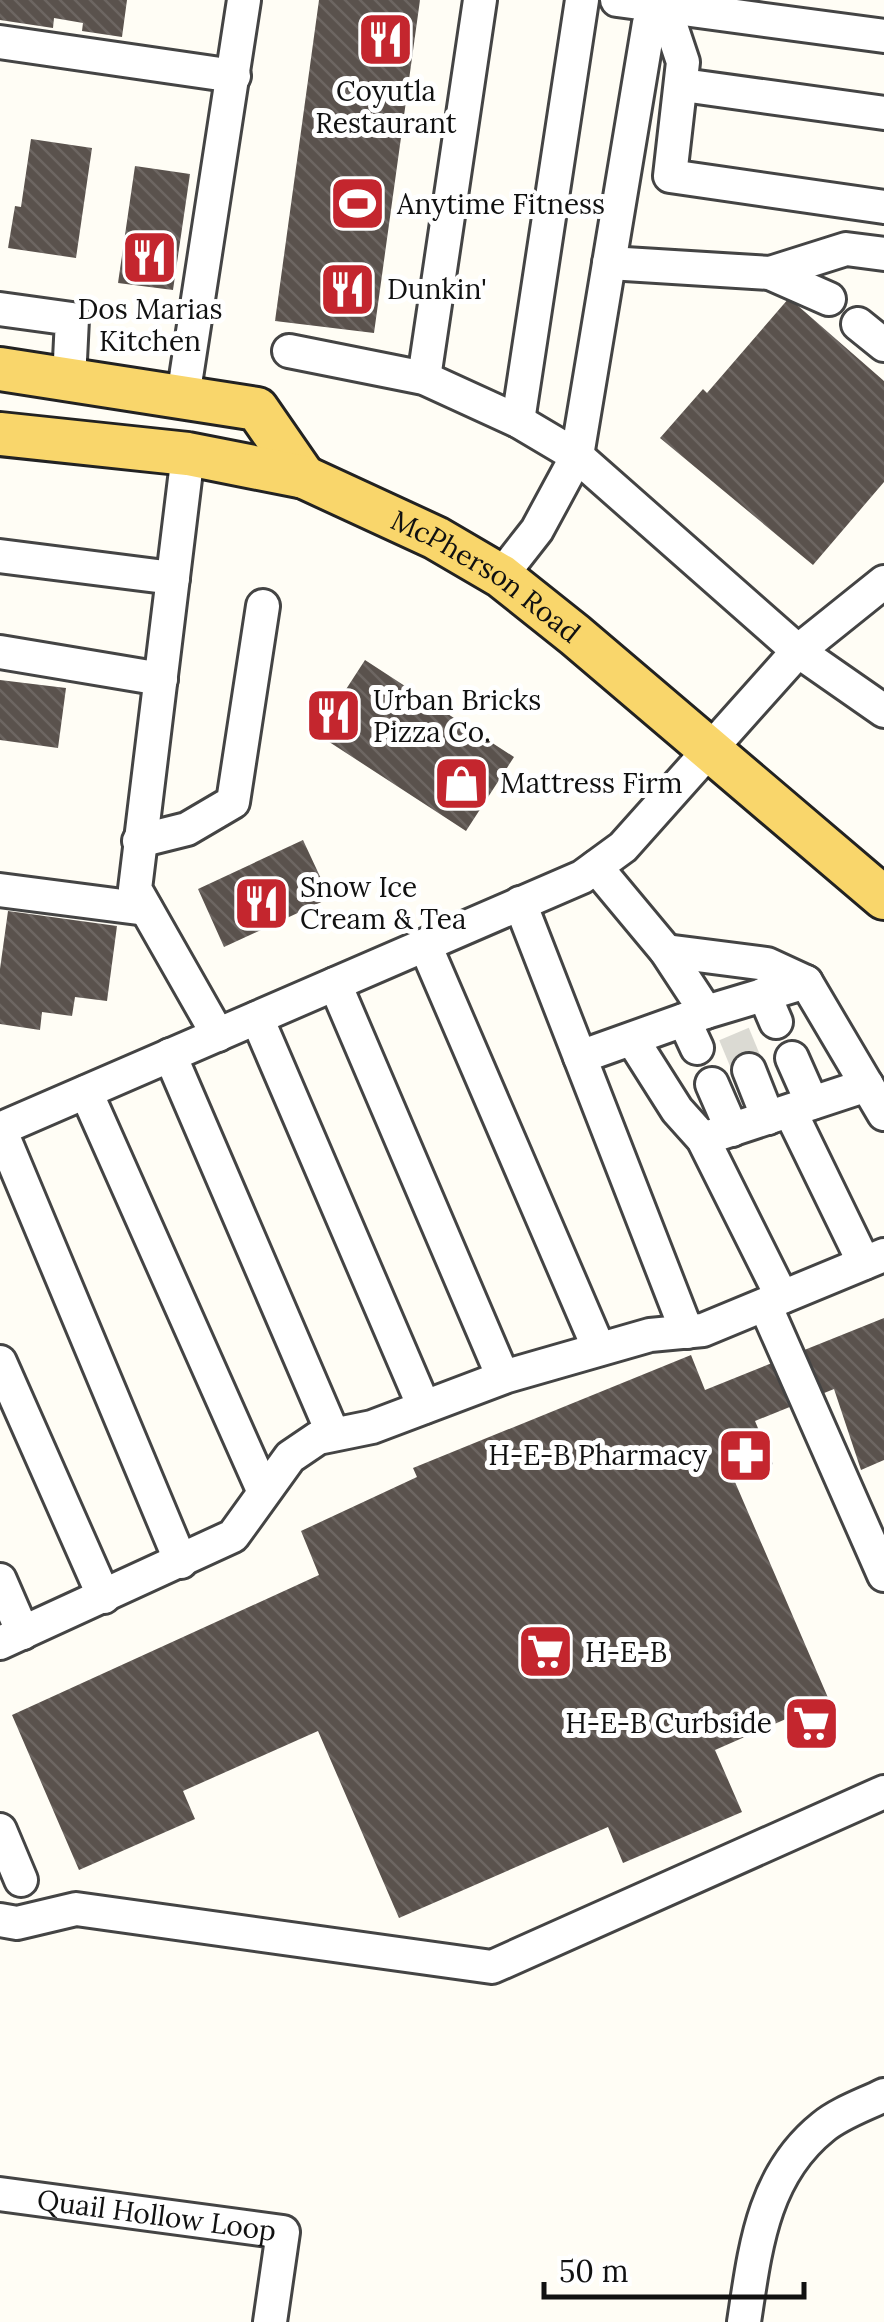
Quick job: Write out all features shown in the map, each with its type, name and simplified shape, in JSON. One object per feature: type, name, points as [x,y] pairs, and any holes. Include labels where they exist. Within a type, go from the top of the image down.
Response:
[{"type":"main road","points":[[0,369],[257,409],[304,477]]},
{"type":"main road","name":"McPherson Road","points":[[0,434],[188,454],[304,477],[436,538],[501,576],[884,898]]},
{"type":"main road","points":[[0,460],[64,439]]},
{"type":"street","points":[[183,398],[244,0]]},
{"type":"street","points":[[424,378],[480,0]]},
{"type":"street","points":[[518,421],[582,0]]},
{"type":"street","points":[[617,0],[884,36]]},
{"type":"street","points":[[664,5],[683,62],[670,176],[884,207]]},
{"type":"street","points":[[501,576],[536,530],[577,456],[649,23],[664,5]]},
{"type":"street","points":[[0,42],[234,76]]},
{"type":"street","points":[[683,85],[884,114]]},
{"type":"street","points":[[770,273],[846,249],[884,254]]},
{"type":"street","points":[[609,263],[770,273],[829,300]]},
{"type":"street","points":[[0,309],[72,319],[68,380]]},
{"type":"street","points":[[858,324],[884,345]]},
{"type":"street","points":[[289,352],[424,378],[518,421],[577,456],[798,651],[884,711]]},
{"type":"street","points":[[188,454],[135,889],[218,1035]]},
{"type":"street","points":[[0,556],[173,578]]},
{"type":"street","points":[[180,1562],[0,1129],[520,904],[596,867],[623,847],[798,651],[884,582]]},
{"type":"street","points":[[140,841],[186,830],[234,802],[263,606]]},
{"type":"street","points":[[0,652],[161,678]]},
{"type":"street","points":[[596,867],[666,951],[709,1024]]},
{"type":"street","points":[[0,890],[146,909]]},
{"type":"street","points":[[520,904],[687,1332]]},
{"type":"street","points":[[425,945],[600,1350]]},
{"type":"street","points":[[666,951],[766,964],[806,982],[884,1114]]},
{"type":"street","points":[[580,1057],[632,1039],[770,1008],[806,982]]},
{"type":"street","points":[[334,984],[502,1377]]},
{"type":"street","points":[[256,1018],[424,1408]]},
{"type":"street","points":[[632,1039],[677,1110],[717,1134],[867,1085]]},
{"type":"street","points":[[170,1055],[333,1434]]},
{"type":"street","points":[[790,1110],[792,1058]]},
{"type":"street","points":[[0,1580],[12,1638],[233,1536],[290,1457],[333,1434],[372,1428],[502,1377],[650,1335],[703,1330],[874,1259],[790,1110],[749,1070]]},
{"type":"street","points":[[712,1084],[717,1134],[774,1301],[884,1576]]},
{"type":"street","points":[[86,1092],[263,1490]]},
{"type":"street","points":[[0,1362],[104,1596]]},
{"type":"street","points":[[0,1920],[17,1923],[76,1909],[492,1967],[884,1792]]},
{"type":"street","points":[[0,1830],[22,1880]]},
{"type":"street","points":[[744,2322],[772,2189],[796,2154],[825,2125],[884,2095]]},
{"type":"street","name":"Quail Hollow Loop","points":[[0,2194],[283,2232],[270,2322]]},
{"type":"building","points":[[0,0],[127,0],[122,37],[82,31],[83,23],[54,18],[53,28],[0,20]]},
{"type":"building","points":[[319,0],[420,0],[374,333],[275,321]]},
{"type":"building","points":[[31,139],[92,148],[76,258],[8,248],[15,206],[21,207]]},
{"type":"building","points":[[135,166],[190,174],[173,290],[118,283]]},
{"type":"building","points":[[789,298],[884,381],[884,482],[813,565],[660,438],[703,389],[707,393]]},
{"type":"building","points":[[365,660],[514,757],[466,831],[317,734]]},
{"type":"building","points":[[0,680],[66,688],[58,748],[0,740]]},
{"type":"building","points":[[303,840],[330,898],[224,947],[198,889]]},
{"type":"building","points":[[8,911],[117,926],[107,1001],[75,997],[72,1016],[42,1012],[40,1030],[0,1024],[0,969]]},
{"type":"building","name":"H-E-B","points":[[884,1318],[884,1460],[861,1470],[834,1389],[755,1421],[773,1464],[735,1482],[829,1700],[715,1750],[742,1812],[623,1863],[608,1827],[399,1918],[318,1731],[183,1791],[195,1819],[79,1870],[12,1715],[319,1575],[301,1531],[417,1477],[413,1468],[691,1355],[705,1390]]},
{"type":"tunnel","points":[[734,1034],[749,1070]]},
{"type":"place","name":"Coyutla Restaurant","points":[[386,40]]},
{"type":"place","name":"Anytime Fitness","points":[[358,204]]},
{"type":"place","name":"Dos Marias Kitchen","points":[[150,258]]},
{"type":"place","name":"Dunkin'","points":[[348,289]]},
{"type":"place","name":"Urban Bricks Pizza Co.","points":[[334,716]]},
{"type":"place","name":"Mattress Firm","points":[[461,783]]},
{"type":"place","name":"Snow Ice Cream & Tea","points":[[261,903]]},
{"type":"place","name":"H-E-B Pharmacy","points":[[746,1455]]},
{"type":"place","name":"H-E-B","points":[[546,1652]]},
{"type":"place","name":"H-E-B Curbside","points":[[811,1723]]}]
